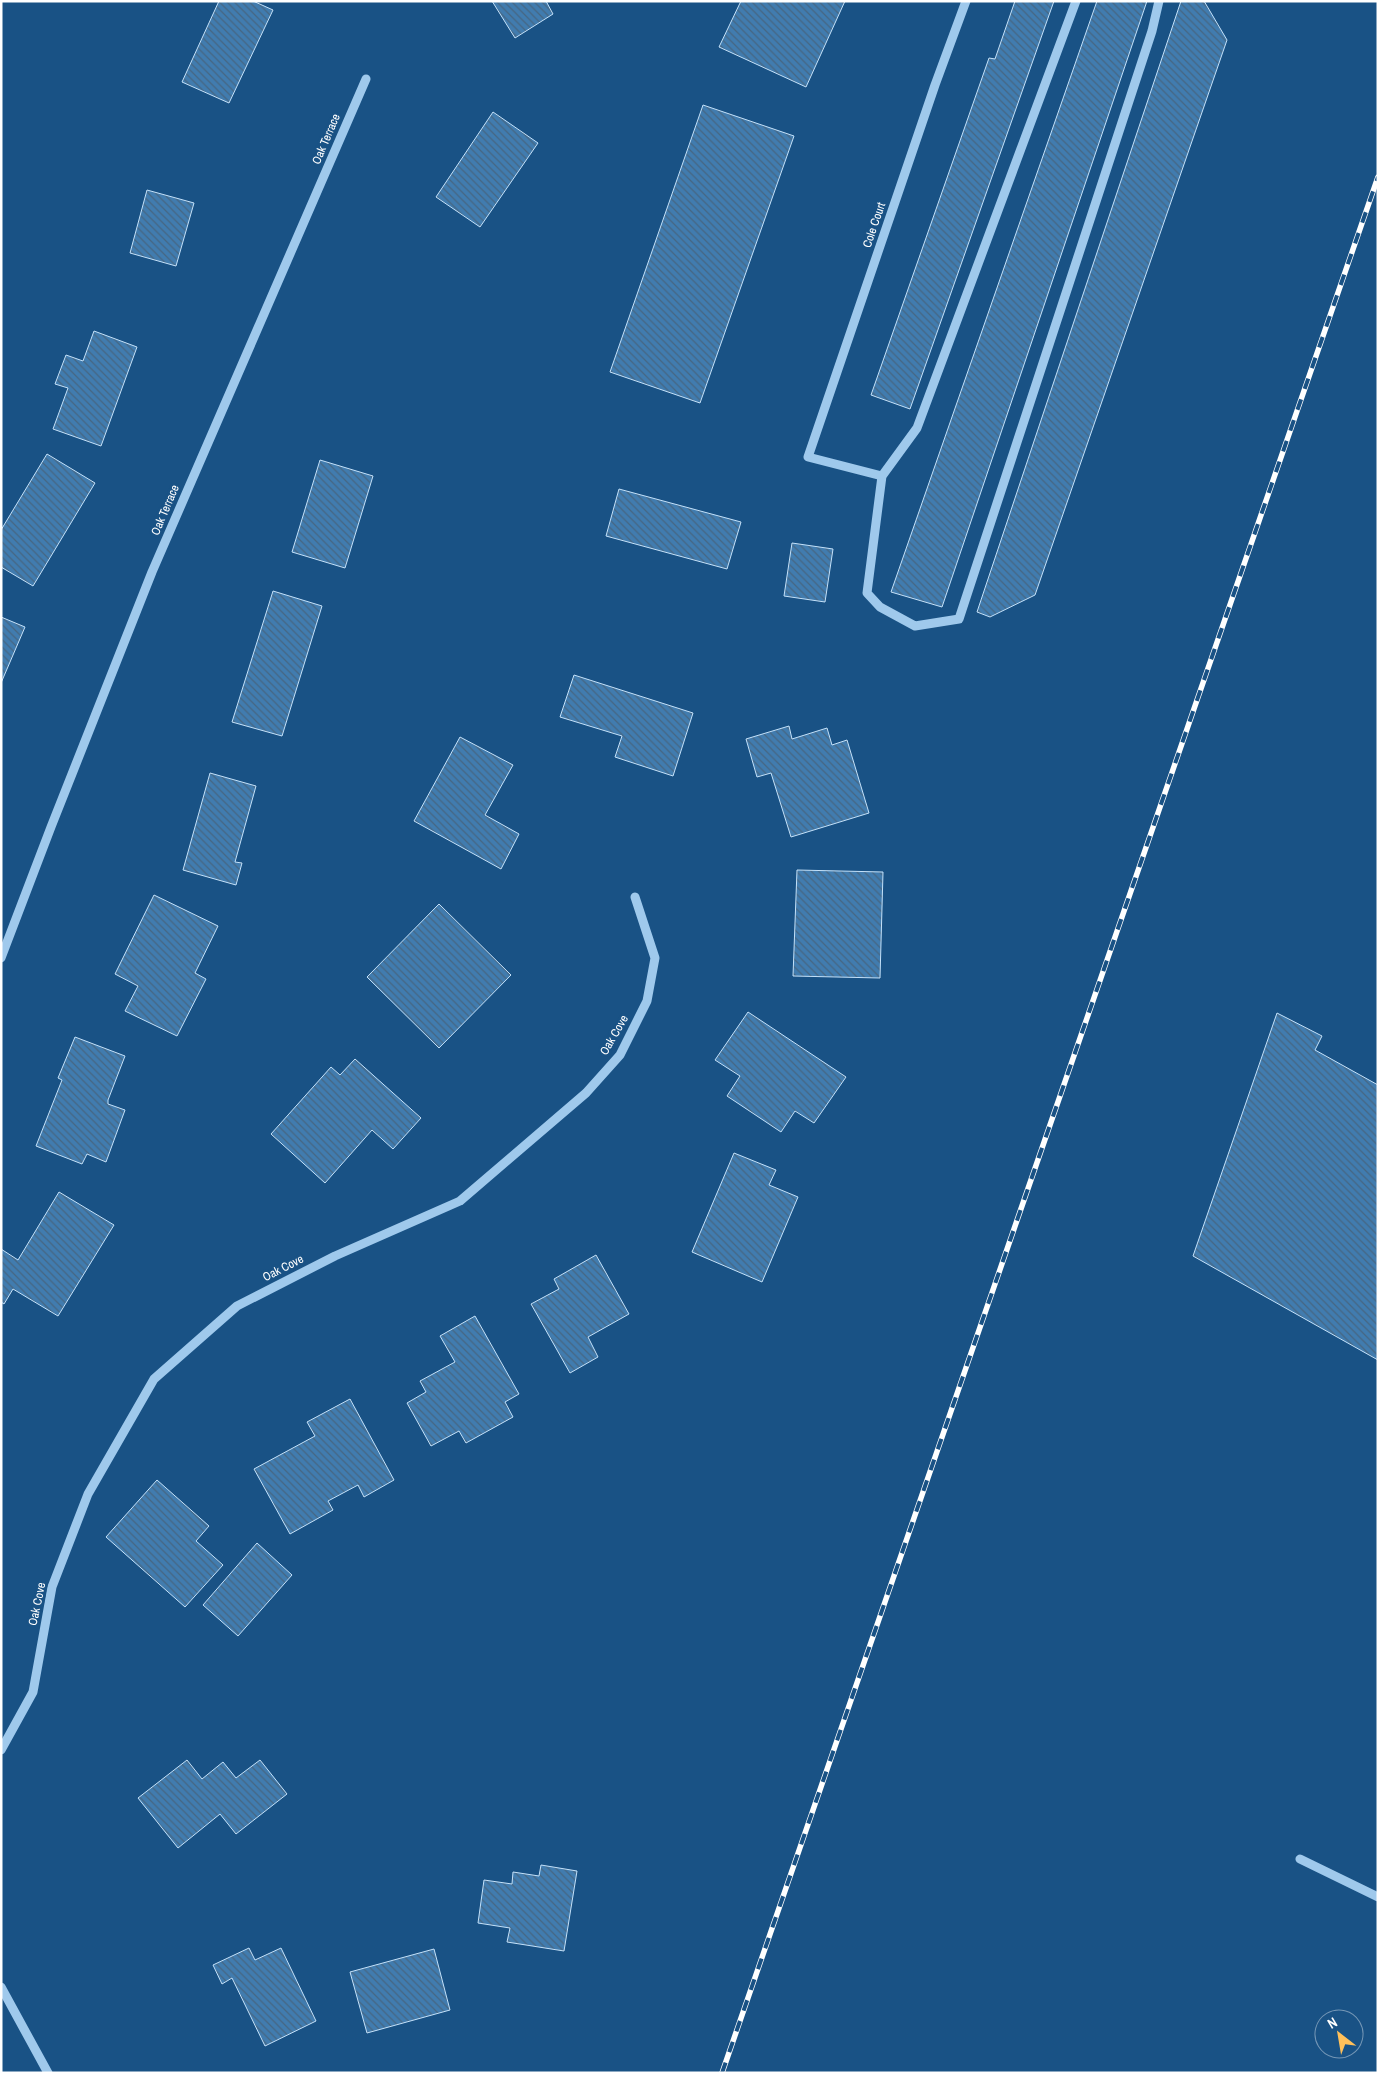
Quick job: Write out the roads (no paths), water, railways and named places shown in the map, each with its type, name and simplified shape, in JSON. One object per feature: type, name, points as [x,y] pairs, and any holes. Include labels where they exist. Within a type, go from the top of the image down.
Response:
[{"type":"street","name":"Cole Court","points":[[882,476],[808,457],[935,85],[966,1]]},
{"type":"street","points":[[1076,1],[917,428],[882,476],[867,593],[880,607],[916,626],[959,619],[1152,31],[1159,1]]},
{"type":"street","name":"Oak Terrace","points":[[1,958],[152,572],[366,79]]},
{"type":"street","name":"Oak Cove","points":[[1,1750],[33,1692],[52,1587],[88,1494],[154,1379],[237,1306],[334,1256],[460,1201],[586,1093],[620,1055],[647,1001],[655,958],[635,897]]},
{"type":"street","points":[[1300,1859],[1378,1897]]},
{"type":"street","points":[[1,1987],[48,2073]]},
{"type":"railway","points":[[722,2073],[1378,177]]}]
